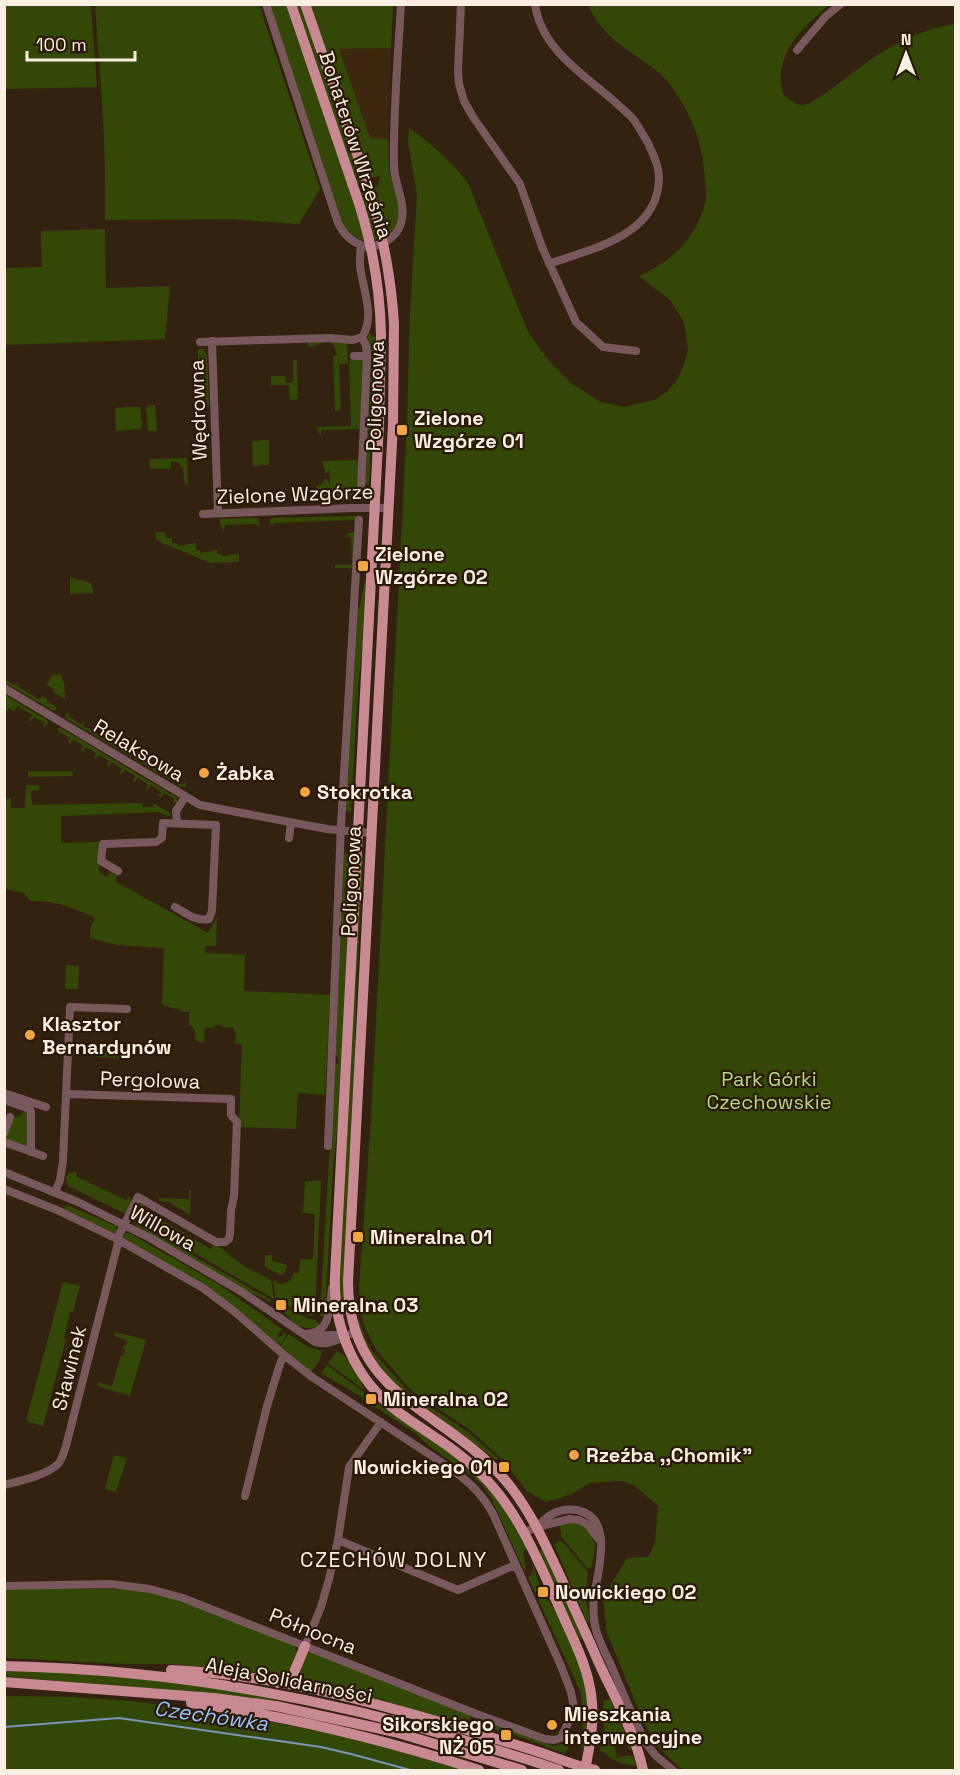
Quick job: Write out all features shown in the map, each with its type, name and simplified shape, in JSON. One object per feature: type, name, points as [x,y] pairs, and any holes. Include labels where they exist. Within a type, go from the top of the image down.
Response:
[{"type":"main road","name":"Bohaterów Września","points":[[291,4],[365,224],[373,261],[381,335]]},
{"type":"main road","name":"Bohaterów Września","points":[[305,4],[376,212],[386,256],[394,324]]},
{"type":"main road","name":"Poligonowa","points":[[394,324],[395,379],[348,1282],[350,1309],[356,1332],[366,1354],[385,1381],[402,1397],[462,1439],[487,1460],[517,1495],[537,1527],[632,1736],[643,1770]]},
{"type":"main road","name":"Poligonowa","points":[[381,335],[375,508],[335,1276],[337,1313],[343,1336],[354,1361],[373,1388],[397,1410],[449,1446],[473,1466],[500,1494],[525,1532],[577,1646],[588,1679],[592,1700],[588,1770]]},
{"type":"main road","points":[[278,1683],[291,1678],[305,1646]]},
{"type":"main road","name":"Aleja Solidarności","points":[[4,1666],[116,1671],[193,1679],[273,1693],[396,1721],[559,1770]]},
{"type":"main road","points":[[116,1671],[145,1669],[206,1672],[278,1683],[374,1703],[537,1751],[588,1770]]},
{"type":"main road","points":[[295,1671],[300,1681],[311,1690]]},
{"type":"main road","name":"Aleja Solidarności","points":[[4,1682],[241,1701],[315,1713],[426,1741],[522,1770]]},
{"type":"main road","points":[[120,1690],[153,1698],[242,1710],[350,1733],[430,1754],[479,1770]]},
{"type":"street","points":[[266,4],[338,224],[349,238],[361,245],[374,245],[390,239],[399,229],[403,214],[403,205],[394,171],[401,4]]},
{"type":"street","points":[[461,4],[458,72],[464,101],[520,184],[549,264],[576,322],[603,346],[636,351]]},
{"type":"street","points":[[535,4],[539,22],[557,51],[633,118],[655,158],[659,174],[654,201],[648,214],[638,224],[617,240],[549,264]]},
{"type":"street","points":[[797,50],[820,22],[841,4]]},
{"type":"street","points":[[361,245],[360,267],[368,317],[367,328],[362,337],[367,356],[361,488]]},
{"type":"street","name":"Wędrowna","points":[[200,342],[330,338],[353,340],[362,337]]},
{"type":"street","name":"Wędrowna","points":[[212,341],[218,513]]},
{"type":"street","points":[[354,356],[367,356]]},
{"type":"street","name":"Zielone Wzgórze","points":[[203,514],[388,508]]},
{"type":"street","points":[[328,1146],[341,831],[359,520]]},
{"type":"street","name":"Relaksowa","points":[[4,688],[200,805],[291,823],[371,833]]},
{"type":"street","points":[[177,823],[176,810],[185,797]]},
{"type":"street","points":[[118,871],[101,861],[103,844],[156,842],[162,838],[163,823],[216,825],[212,911],[209,918],[195,919],[176,907]]},
{"type":"street","points":[[289,838],[291,823]]},
{"type":"street","points":[[55,1192],[60,1180],[63,1161],[70,1007],[127,1009]]},
{"type":"street","points":[[4,1093],[46,1107]]},
{"type":"street","name":"Pergolowa","points":[[67,1094],[231,1099]]},
{"type":"street","name":"Sławinek","points":[[4,1485],[31,1478],[48,1470],[58,1464],[61,1458],[118,1244],[117,1239],[138,1197],[216,1242],[225,1242],[229,1239],[234,1196],[237,1122],[231,1115],[231,1099]]},
{"type":"street","points":[[4,1100],[30,1109],[31,1152]]},
{"type":"street","points":[[4,1133],[10,1117]]},
{"type":"street","points":[[4,1143],[43,1156]]},
{"type":"street","name":"Willowa","points":[[4,1172],[55,1192],[124,1225],[232,1286],[310,1340],[322,1344],[334,1342],[356,1332]]},
{"type":"street","points":[[4,1189],[57,1210],[117,1239],[218,1299],[312,1377],[453,1470],[481,1495],[493,1514],[515,1565],[458,1590],[338,1540]]},
{"type":"street","points":[[306,1334],[318,1332],[328,1320],[335,1276]]},
{"type":"street","name":"Willowa","points":[[297,1330],[318,1336],[333,1334],[343,1336]]},
{"type":"street","points":[[245,1496],[267,1406],[284,1355]]},
{"type":"street","points":[[305,1646],[326,1593],[338,1540],[350,1467],[381,1422]]},
{"type":"street","points":[[525,1532],[537,1527],[548,1516],[559,1511],[573,1509],[582,1511],[597,1523],[601,1546],[594,1602],[597,1631],[648,1746],[661,1761],[673,1770]]},
{"type":"street","name":"Północna","points":[[4,1586],[111,1584],[150,1589],[203,1605],[474,1713],[545,1739],[554,1740],[561,1738],[564,1733],[572,1714],[573,1699],[561,1666],[515,1565]]},
{"type":"shaded area","points":[[391,48],[388,139],[370,138],[339,49]]},
{"type":"green space","points":[[4,5],[91,5],[97,87],[5,89]]},
{"type":"green space","points":[[95,5],[259,5],[320,189],[299,224],[232,219],[105,220],[104,139]]},
{"type":"green space","points":[[269,5],[287,5],[352,195],[378,186],[380,176],[370,178],[309,5],[393,5],[391,48],[339,49],[370,138],[388,139],[389,168],[398,200],[399,218],[396,226],[380,238],[369,241],[360,239],[343,227]]},
{"type":"green space","points":[[295,5],[300,5],[362,184],[357,185]]},
{"type":"green space","name":"Park Górki Czechowskie","points":[[588,5],[829,5],[800,33],[786,55],[782,67],[783,94],[801,105],[816,99],[870,60],[900,42],[933,29],[955,24],[955,1770],[686,1770],[679,1767],[659,1748],[644,1723],[607,1633],[603,1597],[627,1558],[648,1557],[655,1543],[658,1506],[634,1485],[623,1481],[589,1483],[572,1494],[546,1502],[527,1491],[501,1458],[470,1430],[411,1390],[377,1351],[364,1326],[360,1307],[359,1289],[371,1118],[417,195],[408,141],[409,128],[441,153],[468,183],[528,332],[549,361],[572,384],[601,402],[624,407],[655,400],[668,391],[678,378],[688,350],[684,322],[670,300],[639,276],[672,256],[695,229],[705,204],[706,193],[699,141],[689,115],[675,91],[654,68],[611,37],[600,25]]},
{"type":"green space","points":[[105,229],[106,288],[170,286],[165,339],[5,345],[5,268],[42,267],[41,231]]},
{"type":"green space","points":[[369,333],[375,337],[375,357],[369,485],[364,484],[367,338]]},
{"type":"green space","points":[[308,341],[346,343],[347,345],[348,363],[339,364],[341,410],[335,411],[333,356],[337,355],[334,345],[326,342],[308,347]]},
{"type":"green space","points":[[198,349],[203,349],[207,354],[209,407],[206,408],[204,361],[198,360]]},
{"type":"green space","points":[[363,359],[360,429],[321,430],[321,435],[316,428],[351,426],[349,360]]},
{"type":"green space","points":[[293,360],[297,360],[298,399],[290,400],[289,385],[271,385],[271,376],[285,376],[286,383],[293,383]]},
{"type":"green space","points":[[155,405],[157,428],[156,431],[148,431],[146,406]]},
{"type":"green space","points":[[140,407],[141,429],[116,431],[115,408]]},
{"type":"green space","points":[[269,440],[269,465],[253,466],[252,441]]},
{"type":"green space","points":[[187,458],[188,485],[185,485],[183,468],[177,462],[171,461],[171,469],[150,469],[149,459]]},
{"type":"green space","points":[[359,460],[357,499],[293,502],[293,497],[316,496],[316,486],[322,484],[326,478],[330,485],[329,469],[326,474],[322,461]]},
{"type":"green space","points":[[356,516],[353,568],[335,568],[335,565],[352,565],[351,537],[346,537],[348,533],[354,532],[354,520],[273,523],[273,527],[270,523],[273,518]]},
{"type":"green space","points":[[258,518],[260,525],[257,527],[257,524],[225,525],[224,530],[220,525],[220,519]]},
{"type":"green space","points":[[155,532],[165,532],[166,538],[172,538],[172,543],[178,546],[196,543],[196,550],[200,550],[200,553],[217,550],[217,554],[222,554],[222,556],[239,554],[239,562],[210,563],[156,540]]},
{"type":"green space","points":[[70,577],[91,583],[94,593],[70,594]]},
{"type":"green space","points":[[365,579],[366,618],[358,685],[351,811],[347,811],[345,809],[357,609],[360,606]]},
{"type":"green space","points":[[53,674],[62,675],[65,699],[46,685]]},
{"type":"green space","points":[[4,679],[15,685],[19,681],[17,686],[39,699],[43,696],[56,707],[56,710],[52,710],[6,683]]},
{"type":"green space","points":[[5,695],[47,720],[48,724],[43,725],[45,723],[34,717],[31,721],[29,720],[32,715],[17,706],[14,711],[9,708],[5,713]]},
{"type":"green space","points":[[69,713],[69,717],[81,724],[85,721],[83,726],[94,732],[98,729],[96,733],[106,740],[110,735],[109,741],[119,747],[122,743],[121,748],[132,754],[136,751],[134,756],[144,762],[149,758],[147,764],[157,770],[161,766],[160,771],[170,777],[174,773],[172,779],[183,785],[185,782],[186,787],[182,787],[67,719],[65,715]]},
{"type":"green space","points":[[58,728],[174,796],[177,802],[173,802],[174,799],[164,793],[161,797],[158,796],[161,792],[151,785],[148,790],[146,788],[148,784],[138,778],[135,782],[133,781],[135,776],[125,770],[122,774],[120,773],[122,769],[112,762],[109,767],[107,765],[109,761],[99,755],[96,759],[94,758],[96,753],[86,747],[83,751],[81,750],[83,745],[73,740],[70,744],[68,742],[70,738],[60,732],[58,734]]},
{"type":"green space","points":[[28,771],[72,771],[73,776],[28,777]]},
{"type":"green space","points":[[26,785],[39,785],[39,790],[31,791],[32,805],[142,803],[143,807],[153,807],[153,803],[170,813],[170,817],[159,812],[61,816],[61,843],[100,842],[99,872],[107,877],[110,872],[117,876],[115,881],[208,933],[217,917],[216,946],[205,946],[205,953],[245,955],[244,991],[330,995],[325,1095],[298,1093],[296,1129],[239,1127],[242,1044],[235,1042],[236,1034],[233,1027],[222,1025],[215,1025],[214,1028],[205,1027],[204,1043],[199,1042],[195,1039],[195,1031],[189,1025],[189,1012],[162,1005],[164,948],[117,945],[90,938],[90,929],[95,918],[64,905],[30,901],[24,893],[5,889],[5,799],[11,798],[11,808],[25,808]]},
{"type":"green space","points":[[344,853],[351,855],[344,892],[345,897],[348,897],[349,914],[340,1107],[333,1168],[325,1316],[320,1316],[329,1159],[333,1142],[330,1136],[335,1063],[338,1064],[339,1061],[335,1055]]},
{"type":"green space","points":[[361,855],[363,855],[356,990],[355,1063],[344,1292],[347,1314],[342,1315],[339,1286]]},
{"type":"green space","points":[[66,965],[79,966],[78,989],[65,989]]},
{"type":"green space","points":[[97,1046],[120,1046],[119,1058],[96,1057]]},
{"type":"green space","points":[[25,1110],[27,1111],[27,1147],[5,1140],[13,1118],[21,1115]]},
{"type":"green space","points":[[75,1172],[77,1177],[126,1200],[129,1196],[132,1203],[126,1213],[68,1186],[66,1178],[68,1173]]},
{"type":"green space","points":[[305,1181],[321,1181],[315,1314],[310,1316],[276,1300],[273,1281],[281,1284],[290,1281],[294,1273],[299,1273],[300,1259],[313,1259],[315,1214],[303,1213]]},
{"type":"green space","points":[[189,1190],[191,1190],[190,1215],[169,1202],[159,1201],[159,1198],[189,1199]]},
{"type":"green space","points":[[141,1204],[145,1205],[143,1210],[186,1234],[180,1245],[133,1218]]},
{"type":"green space","points":[[67,1205],[116,1226],[117,1231],[114,1233],[61,1209]]},
{"type":"green space","points":[[133,1221],[271,1302],[243,1289],[138,1227]]},
{"type":"green space","points":[[125,1233],[129,1233],[218,1284],[282,1329],[277,1336],[279,1338],[284,1333],[287,1335],[279,1346],[246,1316],[123,1238]]},
{"type":"green space","points":[[187,1235],[211,1249],[214,1244],[218,1246],[234,1259],[271,1280],[274,1299],[182,1246]]},
{"type":"green space","points":[[265,1255],[272,1255],[272,1261],[287,1265],[285,1273],[281,1275],[265,1267]]},
{"type":"green space","points":[[63,1282],[80,1286],[73,1312],[70,1312],[64,1338],[66,1339],[43,1426],[26,1421]]},
{"type":"green space","points":[[284,1307],[316,1320],[320,1326],[308,1328],[299,1326],[282,1311]]},
{"type":"green space","points":[[357,1320],[373,1352],[409,1392],[469,1433],[498,1458],[496,1460],[393,1383],[367,1349]]},
{"type":"green space","points":[[115,1332],[146,1340],[130,1396],[97,1386],[98,1382],[112,1386],[121,1355],[123,1356],[125,1349],[122,1348],[126,1346],[127,1340],[114,1336]]},
{"type":"green space","points":[[289,1334],[308,1347],[322,1351],[320,1360],[311,1372],[280,1346]]},
{"type":"green space","points":[[337,1351],[347,1358],[354,1368],[364,1390],[328,1363]]},
{"type":"green space","points":[[327,1365],[367,1395],[365,1399],[321,1373]]},
{"type":"green space","points":[[368,1399],[392,1412],[467,1466],[503,1506],[527,1547],[523,1553],[526,1569],[524,1570],[492,1500],[483,1486],[415,1433],[366,1401]]},
{"type":"green space","points":[[114,1455],[127,1458],[116,1492],[105,1489]]},
{"type":"green space","points":[[573,1522],[587,1530],[594,1540],[591,1568],[587,1568],[561,1536],[558,1525]]},
{"type":"green space","points":[[560,1541],[587,1571],[585,1593],[590,1621],[587,1622],[554,1544]]},
{"type":"green space","points":[[543,1549],[583,1638],[580,1640],[538,1551]]},
{"type":"green space","points":[[530,1556],[540,1587],[538,1589],[561,1621],[573,1645],[581,1669],[588,1711],[585,1748],[577,1746],[583,1728],[581,1693],[528,1577],[532,1575],[533,1568]]},
{"type":"green space","points":[[5,1589],[114,1589],[164,1596],[293,1645],[296,1659],[290,1674],[281,1677],[171,1664],[5,1658]]},
{"type":"green space","points":[[311,1652],[471,1715],[470,1720],[473,1724],[496,1732],[475,1731],[364,1694],[304,1681],[298,1674],[306,1654]]},
{"type":"green space","points":[[5,1671],[124,1676],[273,1697],[273,1701],[5,1676]]},
{"type":"green space","points":[[5,1696],[133,1701],[252,1718],[357,1739],[463,1770],[5,1770]]},
{"type":"green space","points":[[610,1699],[632,1748],[629,1750],[627,1742],[614,1745],[617,1758],[629,1755],[636,1759],[638,1765],[619,1762],[600,1751],[604,1728],[603,1701]]},
{"type":"green space","points":[[475,1717],[553,1746],[563,1744],[568,1747],[566,1753],[473,1722]]},
{"type":"waterway","name":"Czechówka","points":[[4,1727],[119,1718],[321,1747],[410,1770]]},
{"type":"place","name":"Zielone Wzgórze 01","points":[[402,430]]},
{"type":"place","name":"Zielone Wzgórze 02","points":[[363,566]]},
{"type":"place","name":"Żabka","points":[[204,773]]},
{"type":"place","name":"Stokrotka","points":[[305,792]]},
{"type":"place","name":"Klasztor Bernardynów","points":[[30,1035]]},
{"type":"place","name":"Mineralna 01","points":[[358,1237]]},
{"type":"place","name":"Mineralna 03","points":[[281,1305]]},
{"type":"place","name":"Mineralna 02","points":[[371,1399]]},
{"type":"place","name":"Rzeźba ,,Chomik\"","points":[[574,1455]]},
{"type":"place","name":"Nowickiego 01","points":[[504,1467]]},
{"type":"place","name":"Nowickiego 02","points":[[543,1592]]},
{"type":"place","name":"Mieszkania interwencyjne","points":[[552,1725]]},
{"type":"place","name":"Sikorskiego NŻ 05","points":[[506,1735]]},
{"type":"district","name":"CZECHÓW DOLNY","points":[[394,1560]]}]
